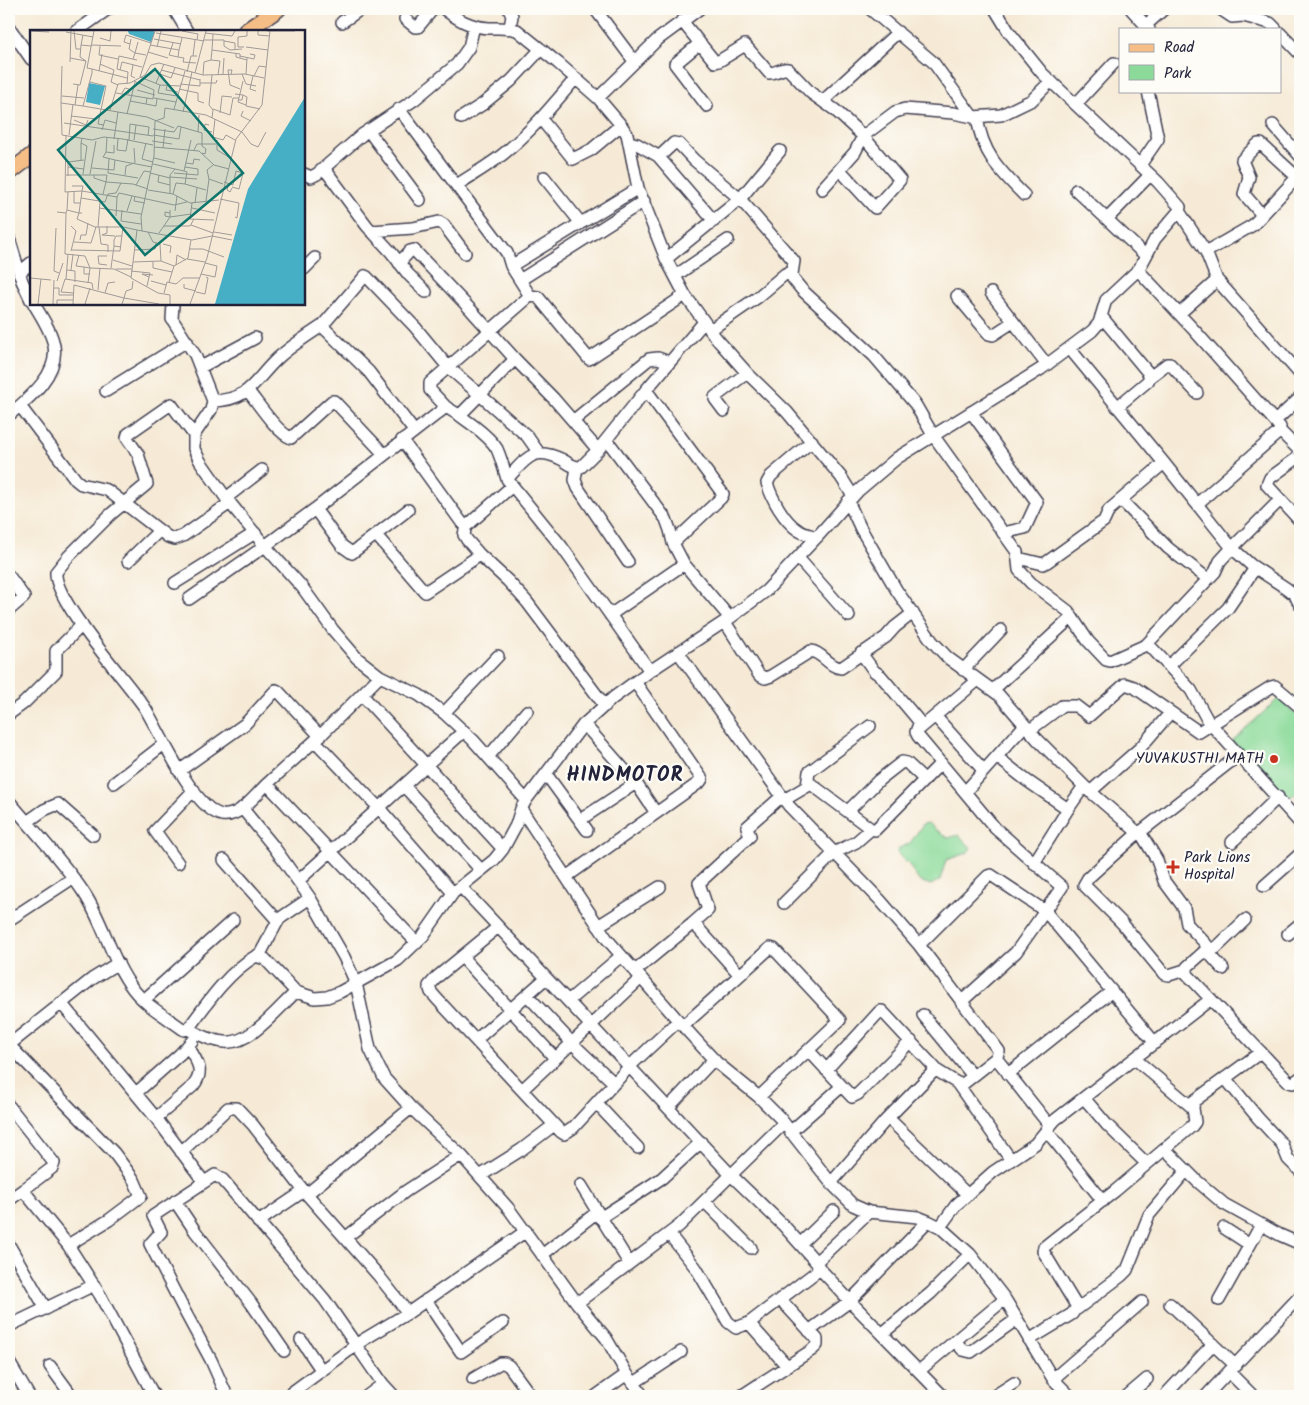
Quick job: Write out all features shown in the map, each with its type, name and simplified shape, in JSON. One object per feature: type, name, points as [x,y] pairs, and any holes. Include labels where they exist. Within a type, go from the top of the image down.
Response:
[{"type":"main road","points":[[247,30],[278,9]]},
{"type":"main road","points":[[9,173],[30,157]]},
{"type":"street","points":[[78,30],[108,9]]},
{"type":"street","points":[[175,9],[186,30]]},
{"type":"street","points":[[342,22],[361,9]]},
{"type":"street","points":[[405,18],[415,27],[418,27],[433,9]]},
{"type":"street","points":[[444,9],[460,20],[474,26],[510,27],[521,33],[598,98],[621,124],[627,134],[638,188],[666,259],[685,295],[707,326],[747,373],[787,412],[841,478],[851,498],[861,529],[897,591],[932,641],[948,658],[993,690],[1087,789],[1139,832],[1157,860],[1164,881],[1184,908],[1187,924],[1205,942],[1206,949],[1223,968]]},
{"type":"street","points":[[509,9],[512,16],[510,27]]},
{"type":"street","points":[[595,9],[634,61]]},
{"type":"street","points":[[598,98],[657,40],[699,9]]},
{"type":"street","points":[[870,9],[933,62],[975,117],[979,132],[990,157],[998,169],[1024,195]]},
{"type":"street","points":[[995,9],[1009,32],[1042,73],[1140,165],[1180,207],[1179,211],[1206,252],[1217,280],[1299,371]]},
{"type":"street","points":[[1130,9],[1147,27],[1164,9]]},
{"type":"street","points":[[1220,9],[1233,18],[1244,12],[1270,23],[1275,28]]},
{"type":"street","points":[[682,21],[699,44],[716,62],[742,46],[747,45],[768,72],[773,73],[784,68],[788,69],[808,91],[823,101],[863,136],[899,178],[900,182],[875,208],[840,170]]},
{"type":"street","points":[[306,179],[317,174],[368,130],[414,100],[457,64],[469,47],[474,26]]},
{"type":"street","points":[[9,27],[30,58]]},
{"type":"street","points":[[823,101],[898,32]]},
{"type":"street","points":[[1282,35],[1300,54]]},
{"type":"street","points":[[699,44],[674,64],[707,106]]},
{"type":"street","points":[[461,118],[483,104],[511,81],[541,50]]},
{"type":"street","points":[[1076,104],[1114,63]]},
{"type":"street","points":[[456,185],[501,156],[541,118],[575,79]]},
{"type":"street","points":[[822,190],[855,152],[863,136],[895,112],[905,109],[975,117],[1001,115],[1032,100],[1051,81]]},
{"type":"street","points":[[1140,165],[1158,139],[1148,92]]},
{"type":"street","points":[[399,109],[508,253],[511,266],[530,296]]},
{"type":"street","points":[[541,118],[574,159],[591,150],[621,124]]},
{"type":"street","points":[[1273,125],[1300,156]]},
{"type":"street","points":[[368,130],[420,200]]},
{"type":"street","points":[[629,142],[637,144],[658,156],[714,221]]},
{"type":"street","points":[[658,156],[674,143],[679,144],[694,160],[740,198],[794,261],[793,279],[802,290],[874,356],[916,404],[933,435],[1017,552],[1018,568],[1027,579],[1065,608],[1088,642],[1106,660],[1110,661],[1146,645],[1216,570],[1220,561],[1232,548],[1280,500]]},
{"type":"street","points":[[1206,252],[1253,224],[1262,215],[1299,176],[1261,144],[1258,144],[1242,160],[1249,178],[1244,194],[1262,215]]},
{"type":"street","points":[[666,259],[740,198],[780,151]]},
{"type":"street","points":[[324,168],[371,231],[426,292]]},
{"type":"street","points":[[1107,219],[1150,175]]},
{"type":"street","points":[[544,177],[580,222]]},
{"type":"street","points":[[511,266],[638,188]]},
{"type":"street","points":[[1076,190],[1146,256]]},
{"type":"street","points":[[520,280],[644,201]]},
{"type":"street","points":[[136,1093],[188,1046],[193,1032],[221,986],[243,963],[256,956],[265,959],[296,992],[316,998],[327,997],[398,960],[417,943],[457,890],[494,860],[503,849],[516,825],[524,804],[584,724],[650,671],[727,620],[766,591],[851,498],[897,458],[1047,364],[1070,349],[1092,331],[1098,323],[1106,300],[1138,270],[1155,239],[1179,211]]},
{"type":"street","points":[[371,231],[413,228],[439,222],[444,225],[465,253]]},
{"type":"street","points":[[9,238],[19,273],[30,298]]},
{"type":"street","points":[[675,276],[728,240]]},
{"type":"street","points":[[399,263],[410,251],[414,250],[554,399],[598,450]]},
{"type":"street","points":[[305,269],[315,258]]},
{"type":"street","points":[[19,273],[30,264]]},
{"type":"street","points":[[1138,270],[1300,451]]},
{"type":"street","points":[[605,706],[527,602],[480,555],[465,537],[466,526],[509,482],[529,458],[539,453],[553,455],[577,467],[584,466],[670,362],[707,326],[758,297],[785,274],[792,271]]},
{"type":"street","points":[[213,401],[234,398],[248,391],[278,358],[322,326],[366,276],[415,327],[448,368],[526,436],[539,453]]},
{"type":"street","points":[[1179,314],[1217,280]]},
{"type":"street","points":[[991,293],[1047,364]]},
{"type":"street","points":[[650,671],[562,547],[509,482],[494,446],[460,415],[446,407],[429,387],[430,383],[530,296],[536,296],[539,299],[589,360],[685,295]]},
{"type":"street","points":[[957,296],[989,334],[993,334],[1013,322]]},
{"type":"street","points":[[9,415],[41,384],[50,371],[55,353],[52,338],[35,305]]},
{"type":"street","points":[[172,305],[171,314],[173,321],[187,341],[201,367],[213,401],[211,410],[194,435],[193,443],[196,453],[228,500],[265,546],[302,587],[346,645],[363,663],[380,676],[419,695],[444,713],[488,757],[524,804],[566,877],[598,926],[621,956],[714,1059],[759,1097],[832,1183],[853,1204],[869,1212],[918,1217],[928,1221],[940,1227],[970,1254],[1005,1299],[1053,1379],[1070,1396]]},
{"type":"street","points":[[1101,316],[1150,376]]},
{"type":"street","points":[[322,326],[374,378],[414,431]]},
{"type":"street","points":[[201,367],[255,338]]},
{"type":"street","points":[[106,391],[187,341]]},
{"type":"street","points":[[1070,349],[1232,548],[1255,568],[1286,588],[1295,596],[1300,605]]},
{"type":"street","points":[[573,421],[649,359],[658,358],[670,362]]},
{"type":"street","points":[[460,415],[515,359]]},
{"type":"street","points":[[1117,407],[1148,380],[1150,376],[1166,364],[1170,364],[1197,393]]},
{"type":"street","points":[[724,411],[715,397],[747,373]]},
{"type":"street","points":[[646,390],[723,494],[673,543]]},
{"type":"street","points":[[248,391],[285,435],[291,438],[334,401],[384,454]]},
{"type":"street","points":[[1197,504],[1277,426],[1300,398]]},
{"type":"street","points":[[194,435],[172,404],[128,434],[127,438],[138,454],[147,483],[123,503],[68,557],[56,572],[57,582],[72,611],[144,708],[179,771],[200,800],[220,814],[230,815],[242,808],[317,739],[380,676]]},
{"type":"street","points":[[20,406],[76,480],[81,484],[107,490],[171,539],[179,538],[228,500],[262,470]]},
{"type":"street","points":[[189,599],[315,509],[446,407]]},
{"type":"street","points":[[971,412],[1037,502],[1025,528],[1003,533]]},
{"type":"street","points":[[402,440],[466,526]]},
{"type":"street","points":[[607,440],[666,519],[673,543],[684,564],[727,620],[759,674],[765,678],[812,651],[838,668],[845,666],[886,637],[895,627],[913,614]]},
{"type":"street","points":[[812,441],[771,476],[767,483],[782,513],[789,522],[799,531],[817,537]]},
{"type":"street","points":[[1300,456],[1268,481],[1267,486],[1300,521]]},
{"type":"street","points":[[1018,558],[1045,564],[1104,522],[1109,510],[1164,463]]},
{"type":"street","points":[[577,467],[576,480],[578,488],[628,562]]},
{"type":"street","points":[[1121,500],[1168,548],[1208,579]]},
{"type":"street","points":[[315,509],[342,546],[350,553],[354,553],[408,510]]},
{"type":"street","points":[[128,561],[159,531]]},
{"type":"street","points":[[174,583],[255,534]]},
{"type":"street","points":[[376,535],[426,592],[480,555]]},
{"type":"street","points":[[798,558],[849,616]]},
{"type":"street","points":[[610,615],[684,564]]},
{"type":"street","points":[[1169,666],[1228,608],[1255,568]]},
{"type":"street","points":[[9,576],[24,596],[9,610]]},
{"type":"street","points":[[993,690],[1072,617]]},
{"type":"street","points":[[9,714],[24,703],[56,671],[56,651],[82,625]]},
{"type":"street","points":[[963,670],[1001,630]]},
{"type":"street","points":[[1146,645],[1150,646],[1191,690],[1212,724],[1300,823]]},
{"type":"street","points":[[678,652],[783,798],[880,900],[919,945],[961,1002],[997,1046],[999,1051],[996,1058],[963,1084],[957,1084]]},
{"type":"street","points":[[861,653],[874,671],[881,676],[918,720],[919,724],[916,732]]},
{"type":"street","points":[[444,713],[498,656]]},
{"type":"street","points":[[916,732],[978,680]]},
{"type":"street","points":[[566,877],[702,779],[636,682]]},
{"type":"street","points":[[965,792],[997,757],[1028,728],[1062,706],[1076,706],[1088,716],[1125,684],[1129,684],[1199,732],[1202,732],[1275,686],[1300,707]]},
{"type":"street","points":[[179,771],[245,724],[276,690],[278,691],[317,739],[379,808],[457,890],[498,927],[731,1175],[784,1226],[850,1301],[943,1396]]},
{"type":"street","points":[[362,695],[503,849]]},
{"type":"street","points":[[488,757],[527,711]]},
{"type":"street","points":[[1034,863],[1068,808],[1087,789],[1141,747],[1170,713]]},
{"type":"street","points":[[935,716],[984,771]]},
{"type":"street","points":[[584,724],[636,783],[656,812]]},
{"type":"street","points":[[807,786],[809,772],[870,726]]},
{"type":"street","points":[[298,881],[464,731]]},
{"type":"street","points":[[916,732],[995,828],[1062,887],[1016,952],[961,1002]]},
{"type":"street","points":[[114,783],[164,744]]},
{"type":"street","points":[[1239,755],[1139,832],[1088,878],[1084,885],[1122,923],[1164,974],[1169,975],[1185,970],[1206,949],[1216,948],[1245,920]]},
{"type":"street","points":[[997,757],[1026,780],[1068,808]]},
{"type":"street","points":[[848,811],[879,780],[902,762],[907,763],[925,780]]},
{"type":"street","points":[[784,903],[834,853],[856,842],[871,829],[878,828],[941,763]]},
{"type":"street","points":[[546,774],[587,830]]},
{"type":"street","points":[[580,820],[636,783]]},
{"type":"street","points":[[268,784],[417,943]]},
{"type":"street","points":[[522,1090],[591,1025],[638,974],[708,910],[699,883],[750,836],[747,827],[783,798],[811,784],[871,829]]},
{"type":"street","points":[[404,786],[482,870]]},
{"type":"street","points":[[178,863],[155,831],[194,790]]},
{"type":"street","points":[[1232,842],[1278,798]]},
{"type":"street","points":[[9,801],[85,894],[118,963],[133,989],[144,1000],[184,1030],[210,1039],[235,1042],[245,1038],[296,992]]},
{"type":"street","points":[[27,822],[44,810],[58,804],[93,835]]},
{"type":"street","points":[[242,808],[274,847],[310,898],[344,957],[356,983],[367,1039],[376,1065],[392,1088],[461,1155],[526,1231],[577,1303],[606,1338],[642,1396]]},
{"type":"street","points":[[1264,886],[1300,854]]},
{"type":"street","points":[[224,860],[278,921]]},
{"type":"street","points":[[919,945],[988,876],[994,877],[1045,911],[1155,1043]]},
{"type":"street","points":[[9,920],[73,878]]},
{"type":"street","points":[[598,926],[660,886]]},
{"type":"street","points":[[259,956],[278,921],[310,898]]},
{"type":"street","points":[[144,1000],[232,920]]},
{"type":"street","points":[[692,924],[697,927],[740,975]]},
{"type":"street","points":[[1288,934],[1300,924]]},
{"type":"street","points":[[498,927],[437,977],[429,986],[437,999],[561,1132],[568,1132],[630,1066],[770,948],[773,948],[839,1018],[839,1023],[759,1097]]},
{"type":"street","points":[[568,1001],[621,956]]},
{"type":"street","points":[[462,957],[555,1058]]},
{"type":"street","points":[[118,963],[92,979],[9,1045],[114,1153],[134,1180],[161,1232],[152,1241],[151,1247],[211,1360],[227,1396]]},
{"type":"street","points":[[1185,970],[1191,979],[1260,1052],[1297,1084]]},
{"type":"street","points":[[476,1040],[546,978]]},
{"type":"street","points":[[1008,1074],[1112,991]]},
{"type":"street","points":[[527,995],[572,1043],[614,1083]]},
{"type":"street","points":[[940,1227],[956,1205],[993,1172],[1035,1144],[1055,1120],[1211,999]]},
{"type":"street","points":[[61,1003],[156,1118],[204,1182]]},
{"type":"street","points":[[826,1070],[880,1011],[884,1012],[936,1070],[957,1084],[1011,1160]]},
{"type":"street","points":[[923,1015],[973,1076]]},
{"type":"street","points":[[809,1051],[852,1097],[856,1096],[911,1041]]},
{"type":"street","points":[[156,1118],[198,1080],[199,1066],[188,1046]]},
{"type":"street","points":[[1077,1310],[1043,1249],[1194,1124],[1194,1101],[1260,1052]]},
{"type":"street","points":[[996,1058],[1103,1200]]},
{"type":"street","points":[[668,1108],[714,1059]]},
{"type":"street","points":[[1135,1059],[1193,1108]]},
{"type":"street","points":[[832,1183],[888,1118],[936,1070]]},
{"type":"street","points":[[1225,1078],[1281,1143],[1288,1159],[1300,1171]]},
{"type":"street","points":[[577,1303],[679,1226],[731,1175],[787,1128],[841,1087]]},
{"type":"street","points":[[1084,1098],[1107,1125],[1147,1164]]},
{"type":"street","points":[[596,1103],[638,1148]]},
{"type":"street","points":[[9,1106],[54,1163],[52,1168],[9,1200]]},
{"type":"street","points":[[181,1152],[228,1108],[237,1108],[254,1125],[306,1192],[408,1312]]},
{"type":"street","points":[[258,1222],[306,1192],[411,1108]]},
{"type":"street","points":[[888,1118],[968,1195]]},
{"type":"street","points":[[480,1176],[521,1150],[554,1125]]},
{"type":"street","points":[[542,1255],[598,1215],[662,1178],[701,1142]]},
{"type":"street","points":[[1165,1149],[1220,1201],[1261,1226],[1296,1242],[1300,1242]]},
{"type":"street","points":[[345,1238],[406,1191],[461,1155]]},
{"type":"street","points":[[1030,1340],[1077,1310],[1127,1270],[1148,1215],[1186,1170]]},
{"type":"street","points":[[68,1245],[109,1220],[147,1206],[175,1201],[215,1175],[220,1177],[325,1300],[383,1384],[394,1396]]},
{"type":"street","points":[[580,1185],[629,1263]]},
{"type":"street","points":[[23,1190],[68,1245],[94,1285],[154,1396]]},
{"type":"street","points":[[175,1201],[195,1231],[251,1303],[284,1351]]},
{"type":"street","points":[[704,1202],[751,1248]]},
{"type":"street","points":[[800,1244],[834,1211]]},
{"type":"street","points":[[669,1234],[696,1268],[728,1322],[736,1328],[749,1322],[780,1299],[818,1265],[869,1212]]},
{"type":"street","points":[[810,1331],[850,1301],[928,1221]]},
{"type":"street","points":[[1219,1300],[1261,1226]]},
{"type":"street","points":[[1224,1228],[1250,1245]]},
{"type":"street","points":[[287,1396],[356,1345],[426,1300],[526,1231]]},
{"type":"street","points":[[9,1245],[46,1308]]},
{"type":"street","points":[[883,1334],[931,1293],[970,1254]]},
{"type":"street","points":[[9,1326],[94,1285]]},
{"type":"street","points":[[1206,1396],[1300,1296]]},
{"type":"street","points":[[741,1396],[818,1345],[817,1339],[780,1299]]},
{"type":"street","points":[[919,1371],[1005,1299]]},
{"type":"street","points":[[426,1300],[461,1352],[503,1323]]},
{"type":"street","points":[[1053,1379],[1142,1302]]},
{"type":"street","points":[[1170,1304],[1213,1344],[1253,1396]]},
{"type":"street","points":[[955,1341],[963,1350],[971,1352],[1017,1319]]},
{"type":"street","points":[[749,1322],[787,1366]]},
{"type":"street","points":[[301,1340],[322,1371]]},
{"type":"street","points":[[1167,1393],[1213,1344]]},
{"type":"street","points":[[596,1396],[681,1352]]},
{"type":"street","points":[[9,1362],[29,1396]]},
{"type":"street","points":[[473,1379],[500,1363],[504,1363],[515,1373],[531,1396]]},
{"type":"street","points":[[50,1366],[72,1396]]},
{"type":"street","points":[[1127,1396],[1147,1379]]},
{"type":"street","points":[[994,1396],[1014,1383]]},
{"type":"street","points":[[367,1396],[383,1384]]},
{"type":"green space","name":"YUVAKUSTHI MATH","points":[[1278,699],[1281,699],[1300,718],[1300,791],[1292,796],[1283,797],[1232,741]]},
{"type":"green space","points":[[928,823],[948,838],[959,835],[971,848],[967,853],[946,860],[940,880],[931,885],[919,881],[909,865],[897,853],[898,849],[910,843],[923,824]]},
{"type":"place","name":"YUVAKUSTHI MATH","points":[[1274,759]]},
{"type":"place","name":"Park Lions Hospital","points":[[1173,867]]},
{"type":"district","name":"HINDMOTOR","points":[[625,776]]}]
